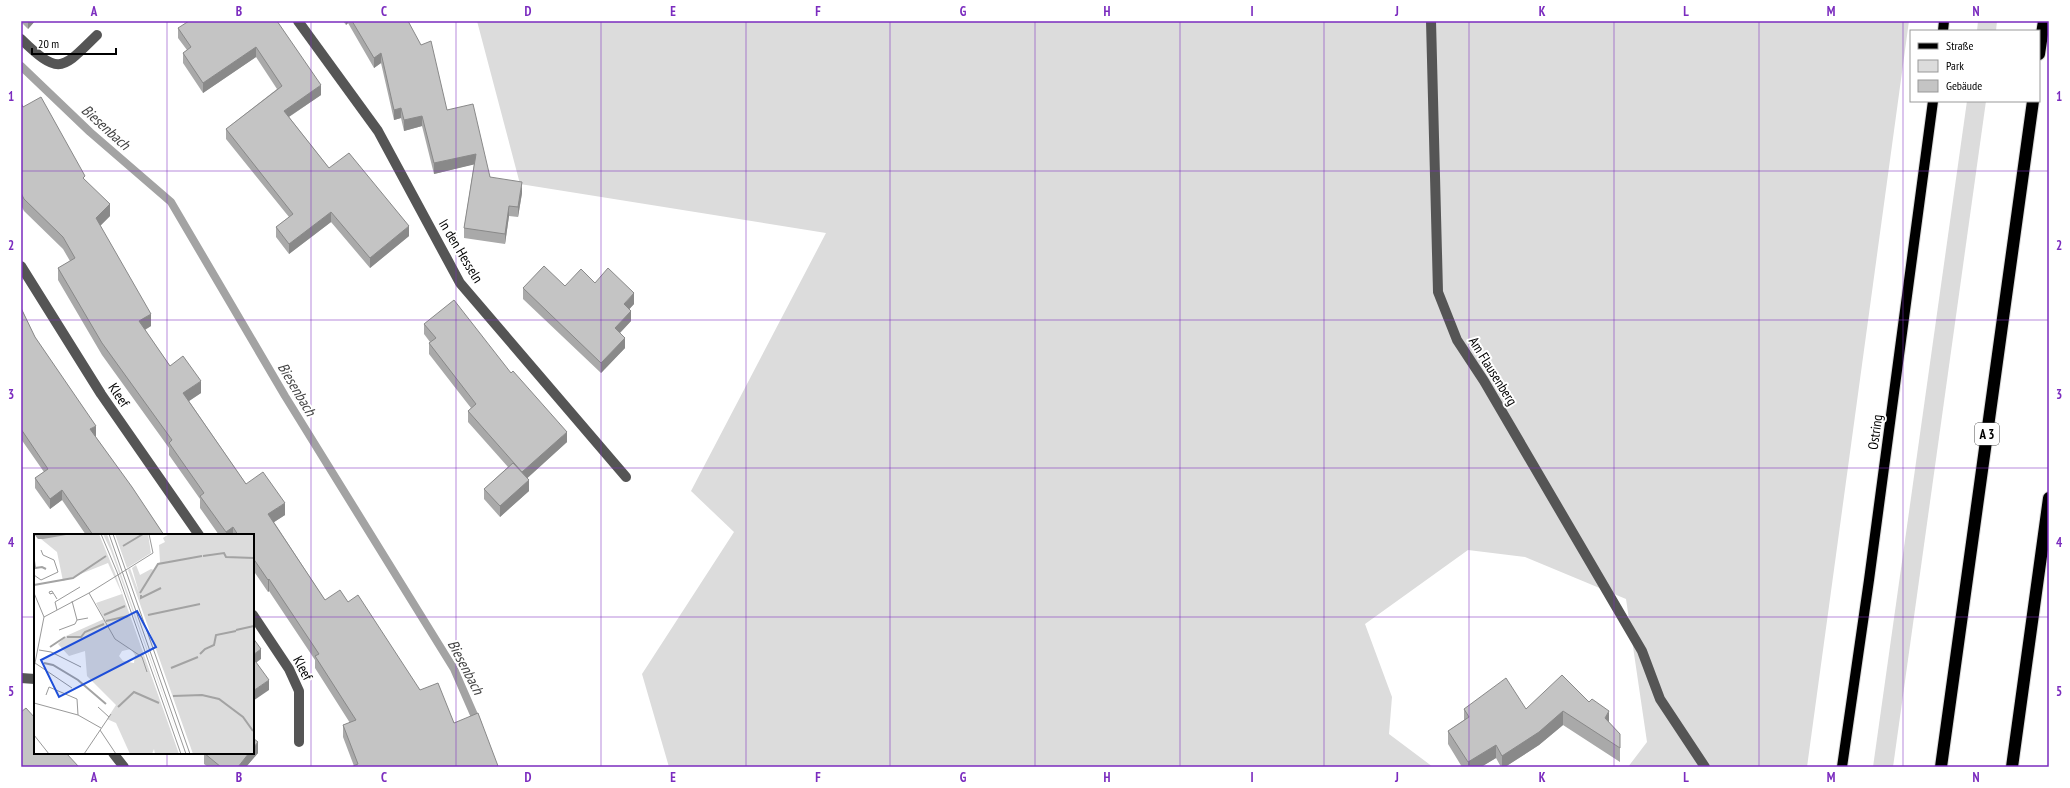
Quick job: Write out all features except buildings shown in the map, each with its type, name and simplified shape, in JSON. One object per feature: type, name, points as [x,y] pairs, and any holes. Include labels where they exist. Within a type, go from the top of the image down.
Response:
[{"type":"highway","points":[[2040,47],[2044,21]]},
{"type":"highway","name":"A 3","points":[[1941,767],[2032,102]]},
{"type":"highway","points":[[2012,767],[2049,498]]},
{"type":"main road","name":"Ostring","points":[[1842,767],[1869,580],[1933,102]]},
{"type":"street","name":"In den Hesseln","points":[[298,21],[378,131],[460,282],[626,477]]},
{"type":"street","name":"Am Flausenberg","points":[[1431,21],[1438,292],[1457,340],[1484,381],[1642,651],[1660,699],[1705,767]]},
{"type":"street","points":[[21,39],[41,58],[55,65],[61,65],[70,60],[97,35]]},
{"type":"street","name":"Kleef","points":[[21,266],[101,394],[198,534]]},
{"type":"street","name":"Kleef","points":[[254,616],[289,669],[299,691],[299,742]]},
{"type":"street","points":[[21,678],[34,680]]},
{"type":"street","points":[[114,754],[124,767]]},
{"type":"green space","points":[[477,21],[1909,21],[1807,767],[1628,767],[1647,742],[1626,599],[1525,557],[1468,550],[1365,624],[1392,697],[1389,734],[1433,767],[669,767],[642,674],[734,532],[691,491],[826,233],[520,184]]},
{"type":"green space","points":[[1978,21],[1997,21],[1996,30],[1977,30]]},
{"type":"green space","points":[[1967,102],[1986,102],[1893,767],[1873,767]]},
{"type":"waterway","name":"Biesenbach","points":[[21,66],[90,132],[171,202],[285,396],[454,669],[478,724]]}]
